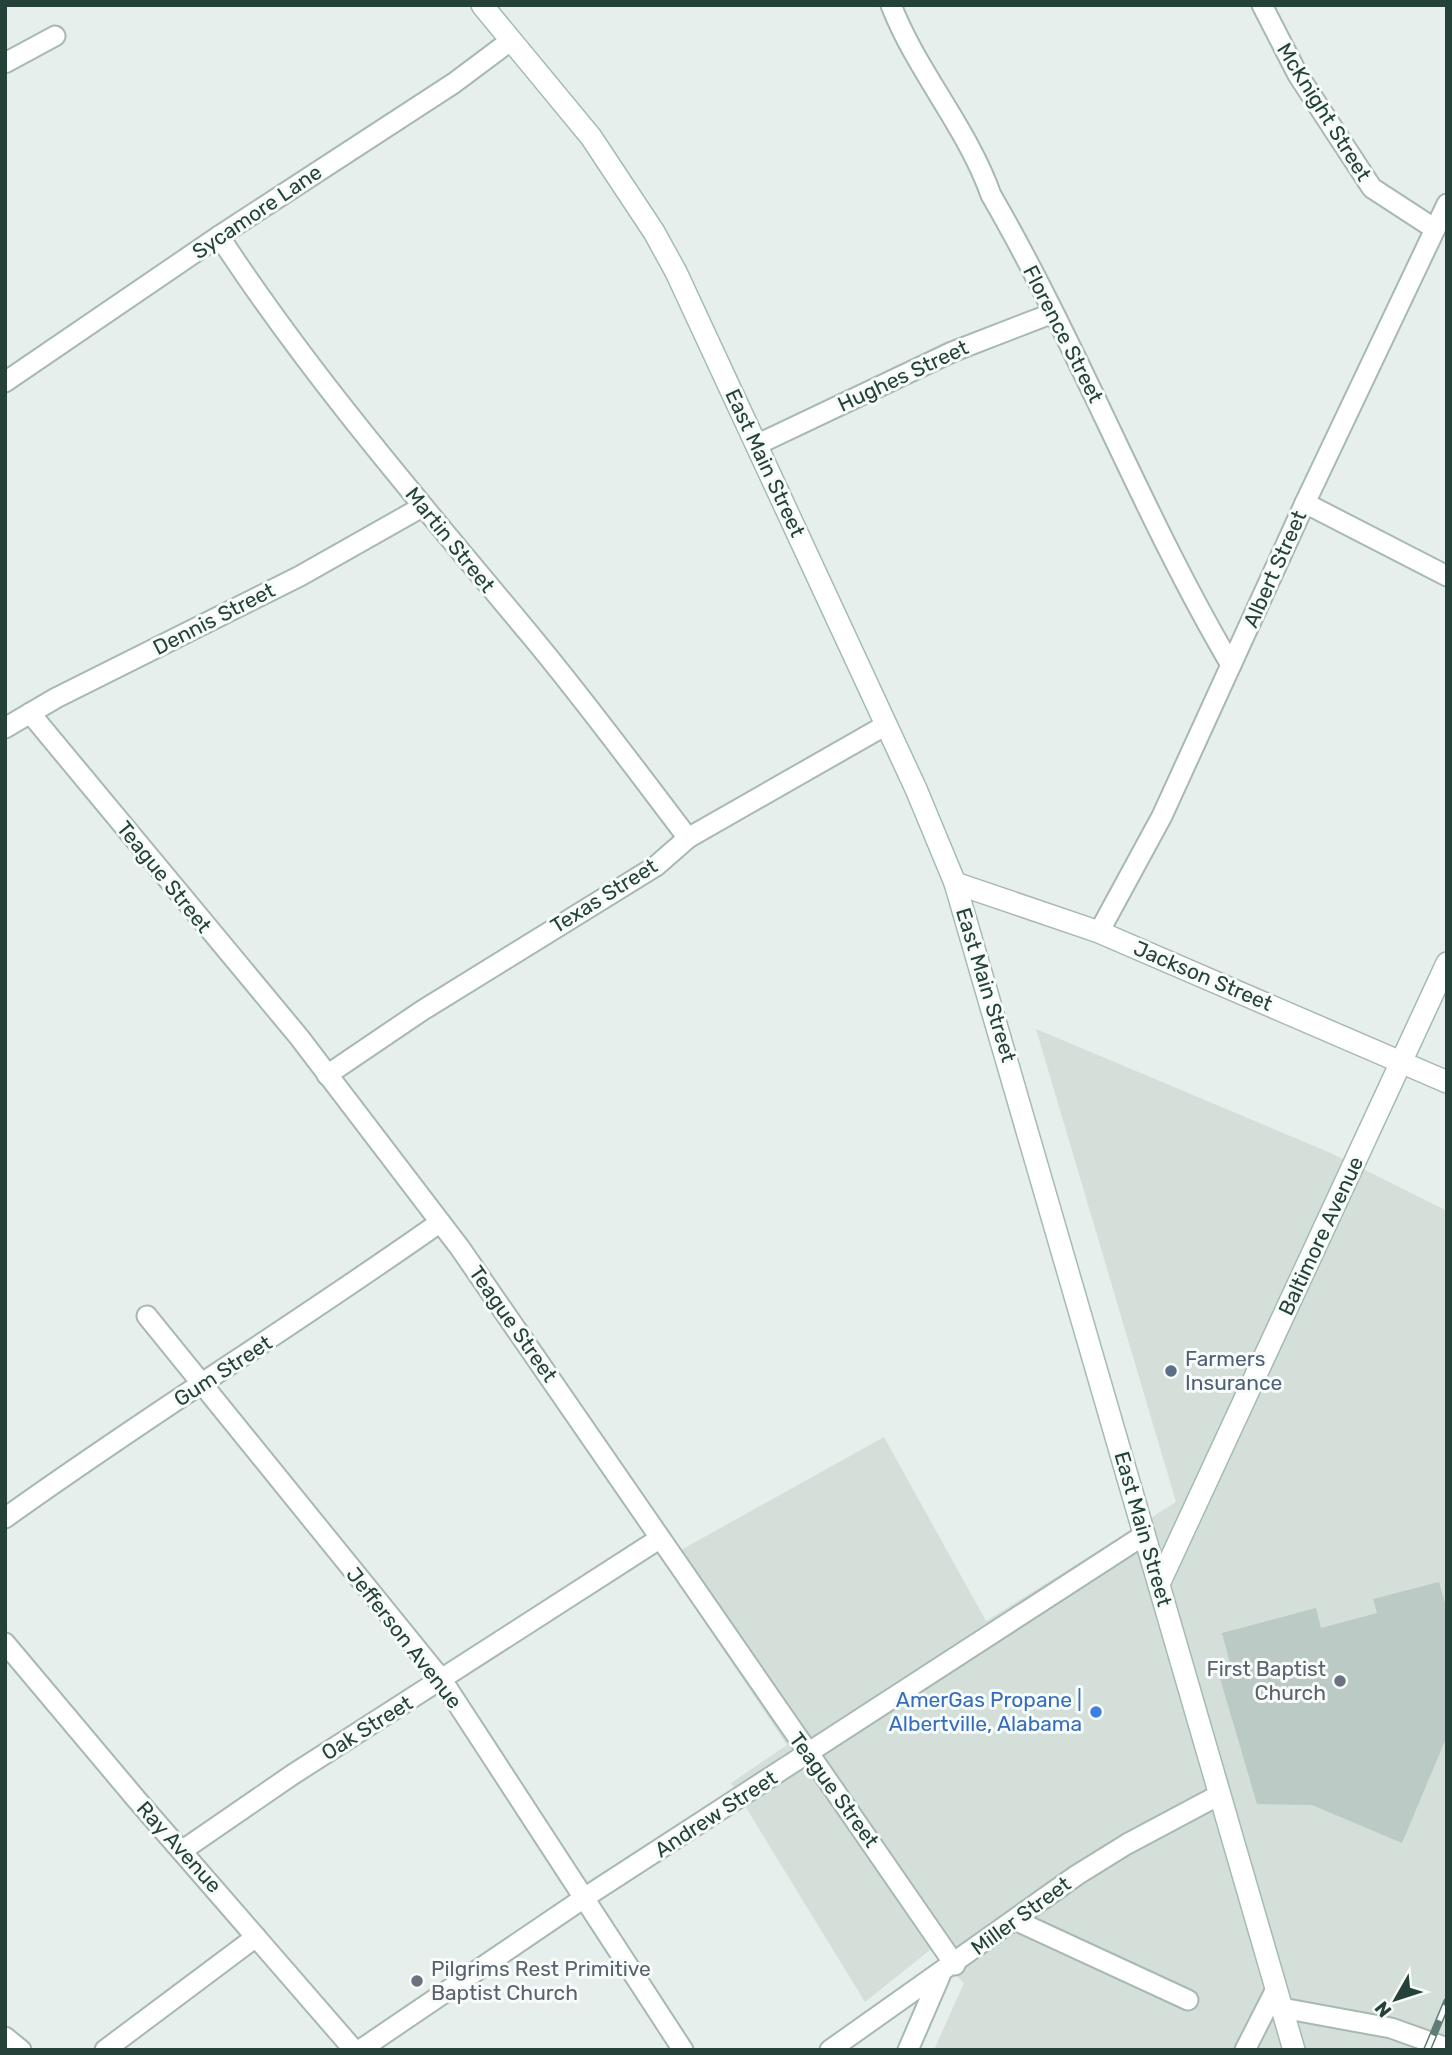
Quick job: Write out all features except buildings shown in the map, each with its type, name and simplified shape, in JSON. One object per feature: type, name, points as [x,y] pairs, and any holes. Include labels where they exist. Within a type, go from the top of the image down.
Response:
[{"type":"main road","name":"East Main Street","points":[[482,5],[591,136],[654,232],[676,272],[886,725],[955,883],[1294,2050]]},
{"type":"main road","name":"Jackson Street","points":[[955,883],[1098,932],[1447,1082]]},
{"type":"main road","name":"Baltimore Avenue","points":[[1159,1584],[1447,963]]},
{"type":"street","name":"Florence Street","points":[[891,5],[902,35],[940,94],[984,173],[991,195],[1053,313],[1196,605],[1231,665]]},
{"type":"street","name":"McKnight Street","points":[[1262,5],[1298,75],[1372,188],[1435,229]]},
{"type":"street","points":[[5,63],[55,36]]},
{"type":"street","name":"Sycamore Lane","points":[[5,382],[219,236],[454,83],[510,41]]},
{"type":"street","name":"Albert Street","points":[[1098,932],[1162,816],[1305,503],[1447,204]]},
{"type":"street","name":"Martin Street","points":[[219,236],[284,333],[422,507],[532,637],[688,838]]},
{"type":"street","name":"Hughes Street","points":[[756,445],[952,352],[1053,313]]},
{"type":"street","points":[[1305,503],[1447,576]]},
{"type":"street","name":"Dennis Street","points":[[5,728],[300,576],[422,507]]},
{"type":"street","name":"Teague Street","points":[[30,713],[299,1037],[468,1259],[809,1753],[947,1970]]},
{"type":"street","name":"Texas Street","points":[[327,1075],[423,1010],[656,866],[688,838],[886,725]]},
{"type":"street","name":"Gum Street","points":[[5,1518],[78,1466],[306,1317],[439,1223]]},
{"type":"street","name":"Jefferson Avenue","points":[[146,1316],[442,1680],[682,2050]]},
{"type":"street","name":"Andrew Street","points":[[360,2050],[584,1898],[1144,1535]]},
{"type":"street","name":"Oak Street","points":[[183,1850],[292,1775],[659,1539]]},
{"type":"street","name":"Ray Avenue","points":[[5,1643],[354,2050]]},
{"type":"street","name":"Miller Street","points":[[830,2050],[1127,1844],[1219,1796]]},
{"type":"street","points":[[1015,1920],[1188,2000]]},
{"type":"street","points":[[105,2050],[256,1937]]},
{"type":"street","points":[[908,2050],[947,1970]]},
{"type":"street","points":[[1245,2050],[1279,1999],[1391,2028],[1447,2048]]},
{"type":"street","points":[[5,2037],[21,2050]]},
{"type":"shaded area","points":[[1036,1029],[1333,1154],[1447,1211],[1447,2050],[934,2050],[964,1983],[930,1950],[865,2002],[731,1783],[787,1745],[663,1560],[884,1437],[986,1621],[1176,1502]]},
{"type":"railway","points":[[1427,2050],[1447,2002]]},
{"type":"place","name":"Farmers Insurance","points":[[1171,1371]]},
{"type":"place","name":"First Baptist Church","points":[[1340,1681]]},
{"type":"place","name":"AmerGas Propane | Albertville, Alabama","points":[[1096,1712]]},
{"type":"place","name":"Pilgrims Rest Primitive Baptist Church","points":[[417,1981]]}]
